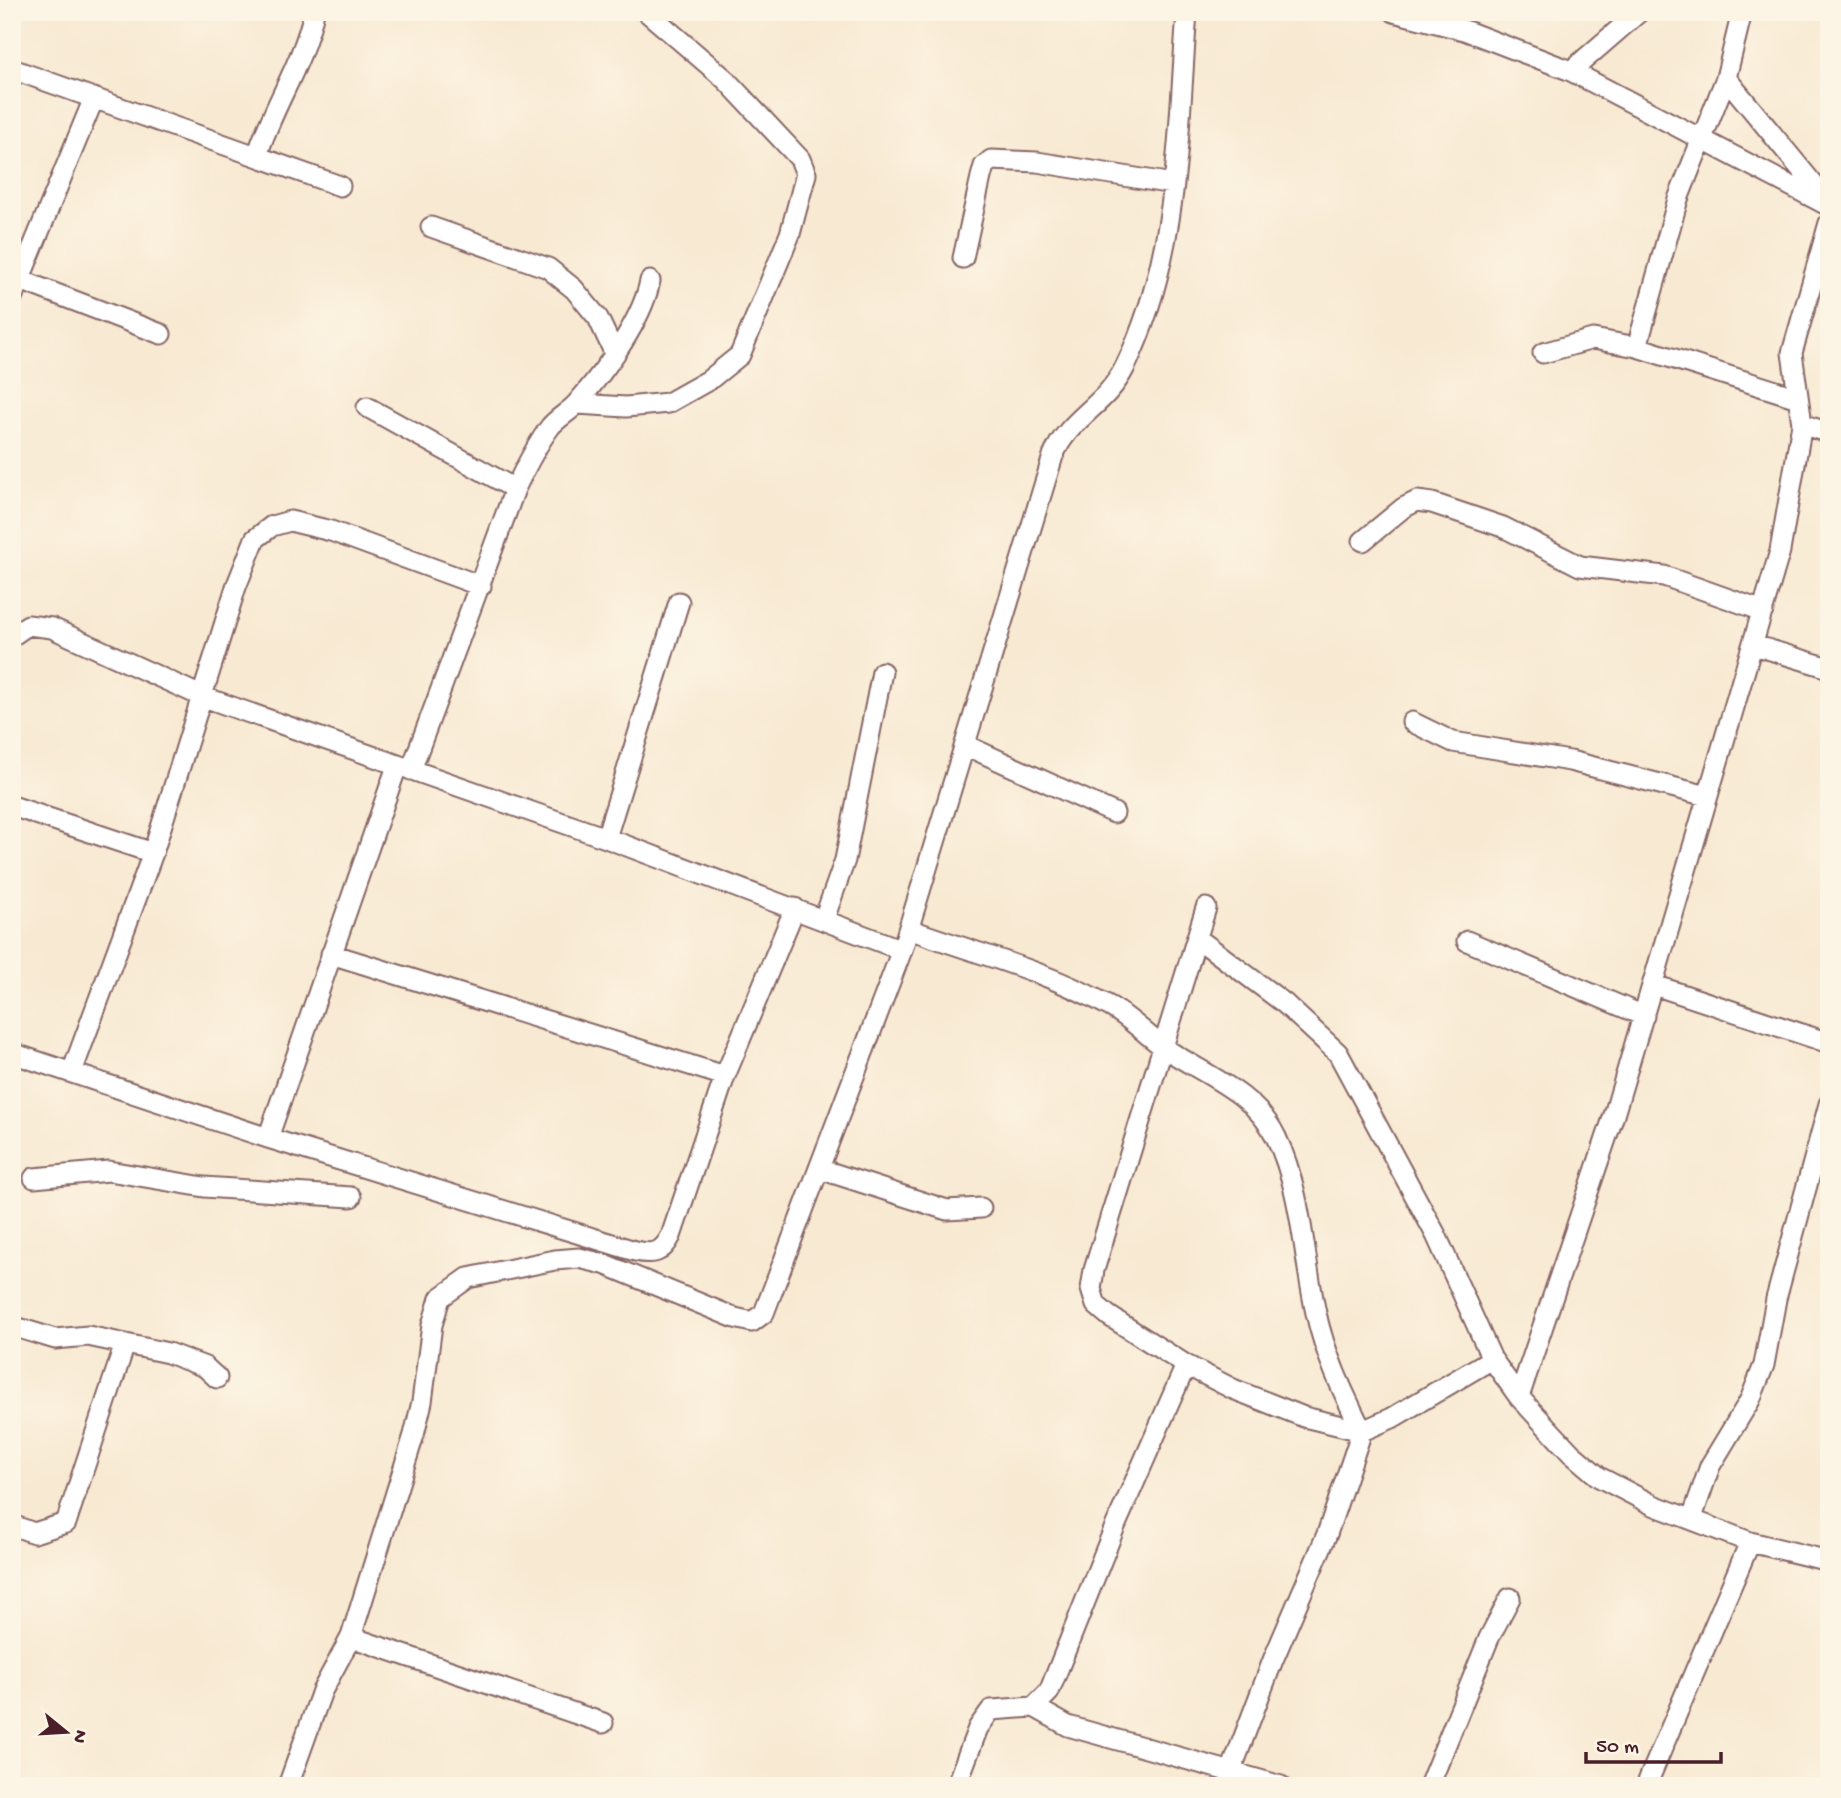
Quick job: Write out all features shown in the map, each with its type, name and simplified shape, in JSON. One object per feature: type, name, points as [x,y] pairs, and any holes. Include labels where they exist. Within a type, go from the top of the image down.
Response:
[{"type":"street","points":[[257,156],[275,109],[296,73],[314,12]]},
{"type":"street","points":[[577,404],[626,407],[668,403],[709,380],[740,355],[790,234],[806,174],[800,159],[725,79],[647,12]]},
{"type":"street","points":[[288,1786],[322,1691],[351,1637],[414,1436],[422,1402],[432,1325],[440,1298],[468,1278],[555,1260],[579,1258],[604,1264],[715,1310],[752,1322],[764,1313],[902,950],[1061,436],[1115,387],[1144,325],[1159,281],[1173,184],[1188,12]]},
{"type":"street","points":[[1394,12],[1464,30],[1571,71],[1829,204]]},
{"type":"street","points":[[1571,71],[1639,12]]},
{"type":"street","points":[[1637,347],[1678,199],[1726,78],[1742,12]]},
{"type":"street","points":[[12,69],[340,186]]},
{"type":"street","points":[[1726,78],[1829,204]]},
{"type":"street","points":[[94,98],[16,289],[161,334]]},
{"type":"street","points":[[963,258],[984,166],[991,160],[1037,162],[1173,184]]},
{"type":"street","points":[[1519,1397],[1614,1115],[1780,551],[1802,424],[1792,353],[1829,223]]},
{"type":"street","points":[[431,227],[548,268],[574,289],[598,318],[614,352]]},
{"type":"street","points":[[268,1138],[331,954],[404,768],[481,586],[515,489],[531,456],[552,425],[577,404],[614,352],[646,302],[650,281]]},
{"type":"street","points":[[1543,353],[1593,339],[1637,347],[1798,398]]},
{"type":"street","points":[[367,407],[515,489]]},
{"type":"street","points":[[1802,424],[1829,433]]},
{"type":"street","points":[[1363,541],[1417,501],[1432,503],[1503,527],[1580,566],[1664,576],[1763,611]]},
{"type":"street","points":[[72,1072],[153,853],[236,587],[256,539],[272,526],[290,521],[331,530],[481,586]]},
{"type":"street","points":[[606,838],[679,602]]},
{"type":"street","points":[[12,636],[28,625],[52,628],[201,696],[606,838],[902,950]]},
{"type":"street","points":[[1754,645],[1829,668]]},
{"type":"street","points":[[824,919],[845,860],[882,672]]},
{"type":"street","points":[[1412,722],[1453,742],[1570,761],[1707,796]]},
{"type":"street","points":[[965,746],[1114,813]]},
{"type":"street","points":[[12,806],[153,853]]},
{"type":"street","points":[[12,1053],[268,1138],[635,1251],[656,1253],[665,1247],[671,1236],[725,1076],[795,908]]},
{"type":"street","points":[[1206,908],[1091,1290],[1096,1304],[1109,1316],[1186,1365],[1233,1389],[1304,1417],[1362,1431],[1392,1418],[1492,1359]]},
{"type":"street","points":[[909,929],[1019,969],[1110,1007],[1141,1027],[1164,1048],[1240,1095],[1261,1114],[1276,1137],[1296,1201],[1327,1357],[1362,1431],[1327,1534],[1273,1660],[1231,1771]]},
{"type":"street","points":[[1197,938],[1284,1003],[1338,1053],[1436,1235],[1492,1359],[1519,1397],[1572,1453],[1599,1477],[1653,1505],[1750,1542],[1829,1561]]},
{"type":"street","points":[[1466,941],[1644,1016]]},
{"type":"street","points":[[331,954],[725,1076]]},
{"type":"street","points":[[1654,985],[1829,1043]]},
{"type":"street","points":[[1692,1518],[1710,1466],[1750,1400],[1764,1365],[1776,1299],[1829,1104]]},
{"type":"street","points":[[820,1169],[947,1210],[981,1208]]},
{"type":"street","points":[[34,1178],[109,1171],[204,1187],[351,1197]]},
{"type":"street","points":[[12,1326],[55,1339],[88,1336],[168,1353],[205,1367],[217,1378]]},
{"type":"street","points":[[12,1525],[34,1533],[66,1523],[125,1344]]},
{"type":"street","points":[[1034,1707],[1049,1692],[1114,1529],[1186,1365]]},
{"type":"street","points":[[1646,1786],[1750,1542]]},
{"type":"street","points":[[1429,1786],[1489,1638],[1510,1598]]},
{"type":"street","points":[[351,1637],[603,1723]]},
{"type":"street","points":[[956,1786],[978,1728],[992,1710],[1034,1707],[1068,1726],[1281,1786]]}]
